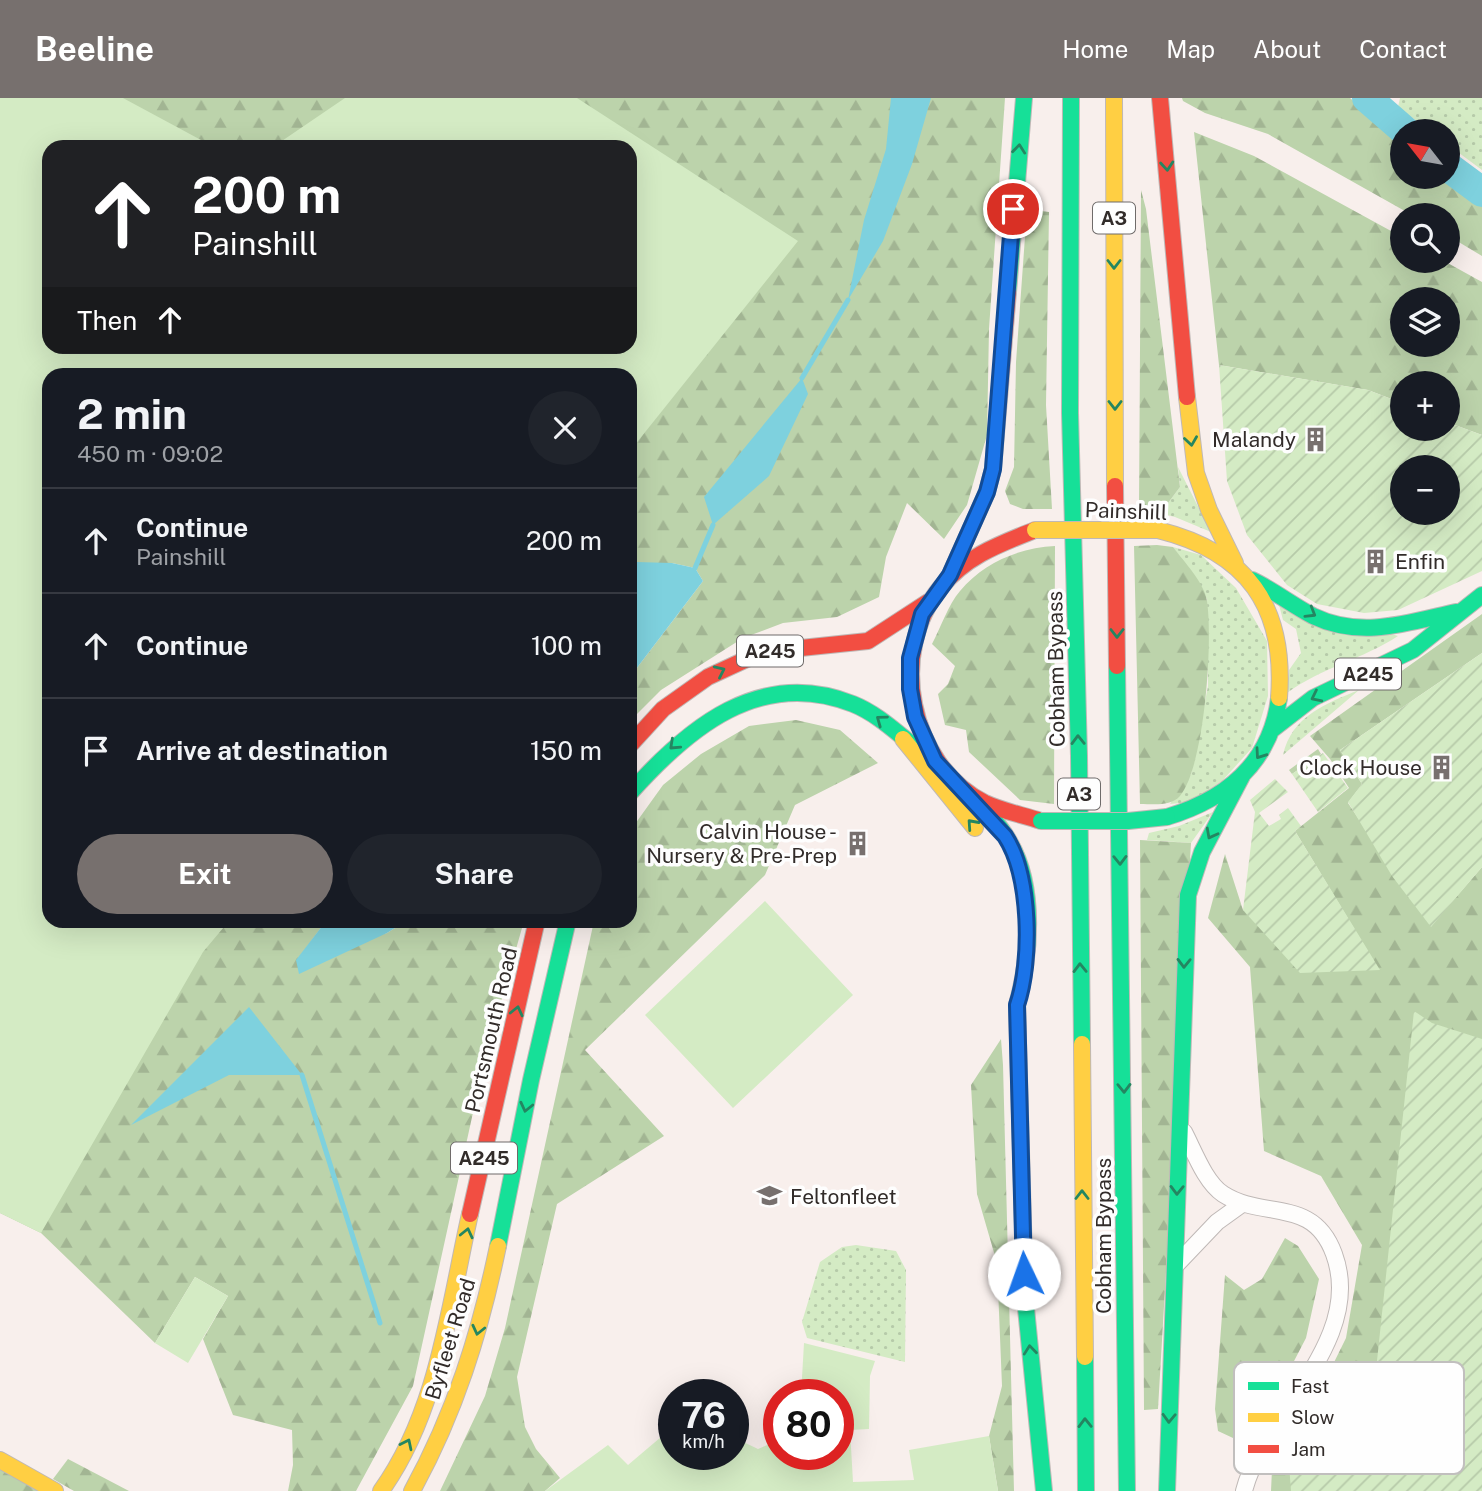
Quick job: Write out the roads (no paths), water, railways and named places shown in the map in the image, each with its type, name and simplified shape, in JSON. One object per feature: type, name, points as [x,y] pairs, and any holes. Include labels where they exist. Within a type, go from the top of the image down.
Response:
[{"type":"main road","points":[[950,575],[987,492],[993,469],[1024,98]]},
{"type":"main road","name":"Cobham Bypass","points":[[1071,98],[1070,413],[1079,756],[1086,1491]]},
{"type":"main road","name":"Cobham Bypass","points":[[1114,98],[1115,465],[1127,1491]]},
{"type":"main road","points":[[1160,98],[1191,447],[1196,473],[1209,510],[1235,563]]},
{"type":"main road","name":"Painshill","points":[[1035,530],[1158,530],[1201,544],[1235,563],[1252,580],[1269,610],[1280,648],[1282,679],[1273,729],[1261,755],[1242,776],[1196,807],[1167,817],[1128,821],[1041,821],[1012,816],[968,793],[935,761],[915,717],[910,689],[910,658],[915,636],[929,602],[950,575],[979,550],[996,540],[1035,530]]},
{"type":"main road","name":"A245","points":[[1252,580],[1276,591],[1314,617],[1354,628],[1395,628],[1457,612]]},
{"type":"main road","name":"A245","points":[[1273,729],[1312,698],[1413,650],[1431,638],[1457,612],[1482,595]]},
{"type":"main road","name":"A245","points":[[637,737],[663,709],[708,677],[762,652],[868,641],[929,602]]},
{"type":"main road","name":"A245","points":[[637,786],[693,728],[747,700],[771,694],[831,695],[867,711],[935,761]]},
{"type":"main road","points":[[903,739],[986,842]]},
{"type":"main road","points":[[1167,1491],[1188,895],[1202,852],[1242,776]]},
{"type":"main road","points":[[968,793],[1005,836],[1018,868],[1024,893],[1025,969],[1017,1005]]},
{"type":"main road","name":"Portsmouth Road","points":[[429,1395],[535,928]]},
{"type":"main road","name":"Byfleet Road","points":[[412,1491],[438,1444],[473,1352],[511,1193],[520,1133],[566,928]]},
{"type":"main road","points":[[1009,960],[1017,1005],[1025,1298],[1044,1491]]},
{"type":"main road","name":"Byfleet Road","points":[[381,1491],[391,1477],[429,1395]]},
{"type":"main road","points":[[0,1460],[55,1491]]},
{"type":"street","points":[[1179,1124],[1212,1184],[1224,1195],[1242,1204],[1283,1210],[1309,1221],[1329,1244],[1338,1270],[1333,1328],[1317,1362]]},
{"type":"street","points":[[1176,1264],[1217,1222],[1242,1204]]},
{"type":"street","points":[[1244,1491],[1250,1474]]},
{"type":"water","points":[[891,98],[931,98],[912,164],[883,241],[848,300],[864,220],[886,149]]},
{"type":"water","points":[[802,378],[808,394],[769,476],[713,525],[704,497]]},
{"type":"water","points":[[637,562],[672,563],[695,568],[703,581],[637,668]]},
{"type":"water","points":[[321,928],[395,928],[299,974],[296,960]]},
{"type":"water","points":[[249,1007],[302,1075],[229,1075],[131,1125]]},
{"type":"waterway","points":[[1367,98],[1391,119]]},
{"type":"waterway","points":[[1460,176],[1482,192]]},
{"type":"waterway","points":[[802,378],[848,300]]},
{"type":"waterway","points":[[695,568],[713,525]]},
{"type":"waterway","points":[[302,1075],[380,1323]]},
{"type":"place","name":"Malandy","points":[[1316,439]]},
{"type":"place","name":"Enfin","points":[[1375,561]]},
{"type":"place","name":"Clock House","points":[[1442,767]]},
{"type":"place","name":"Calvin House - Nursery & Pre-Prep","points":[[857,843]]},
{"type":"place","name":"Feltonfleet","points":[[770,1196]]}]
